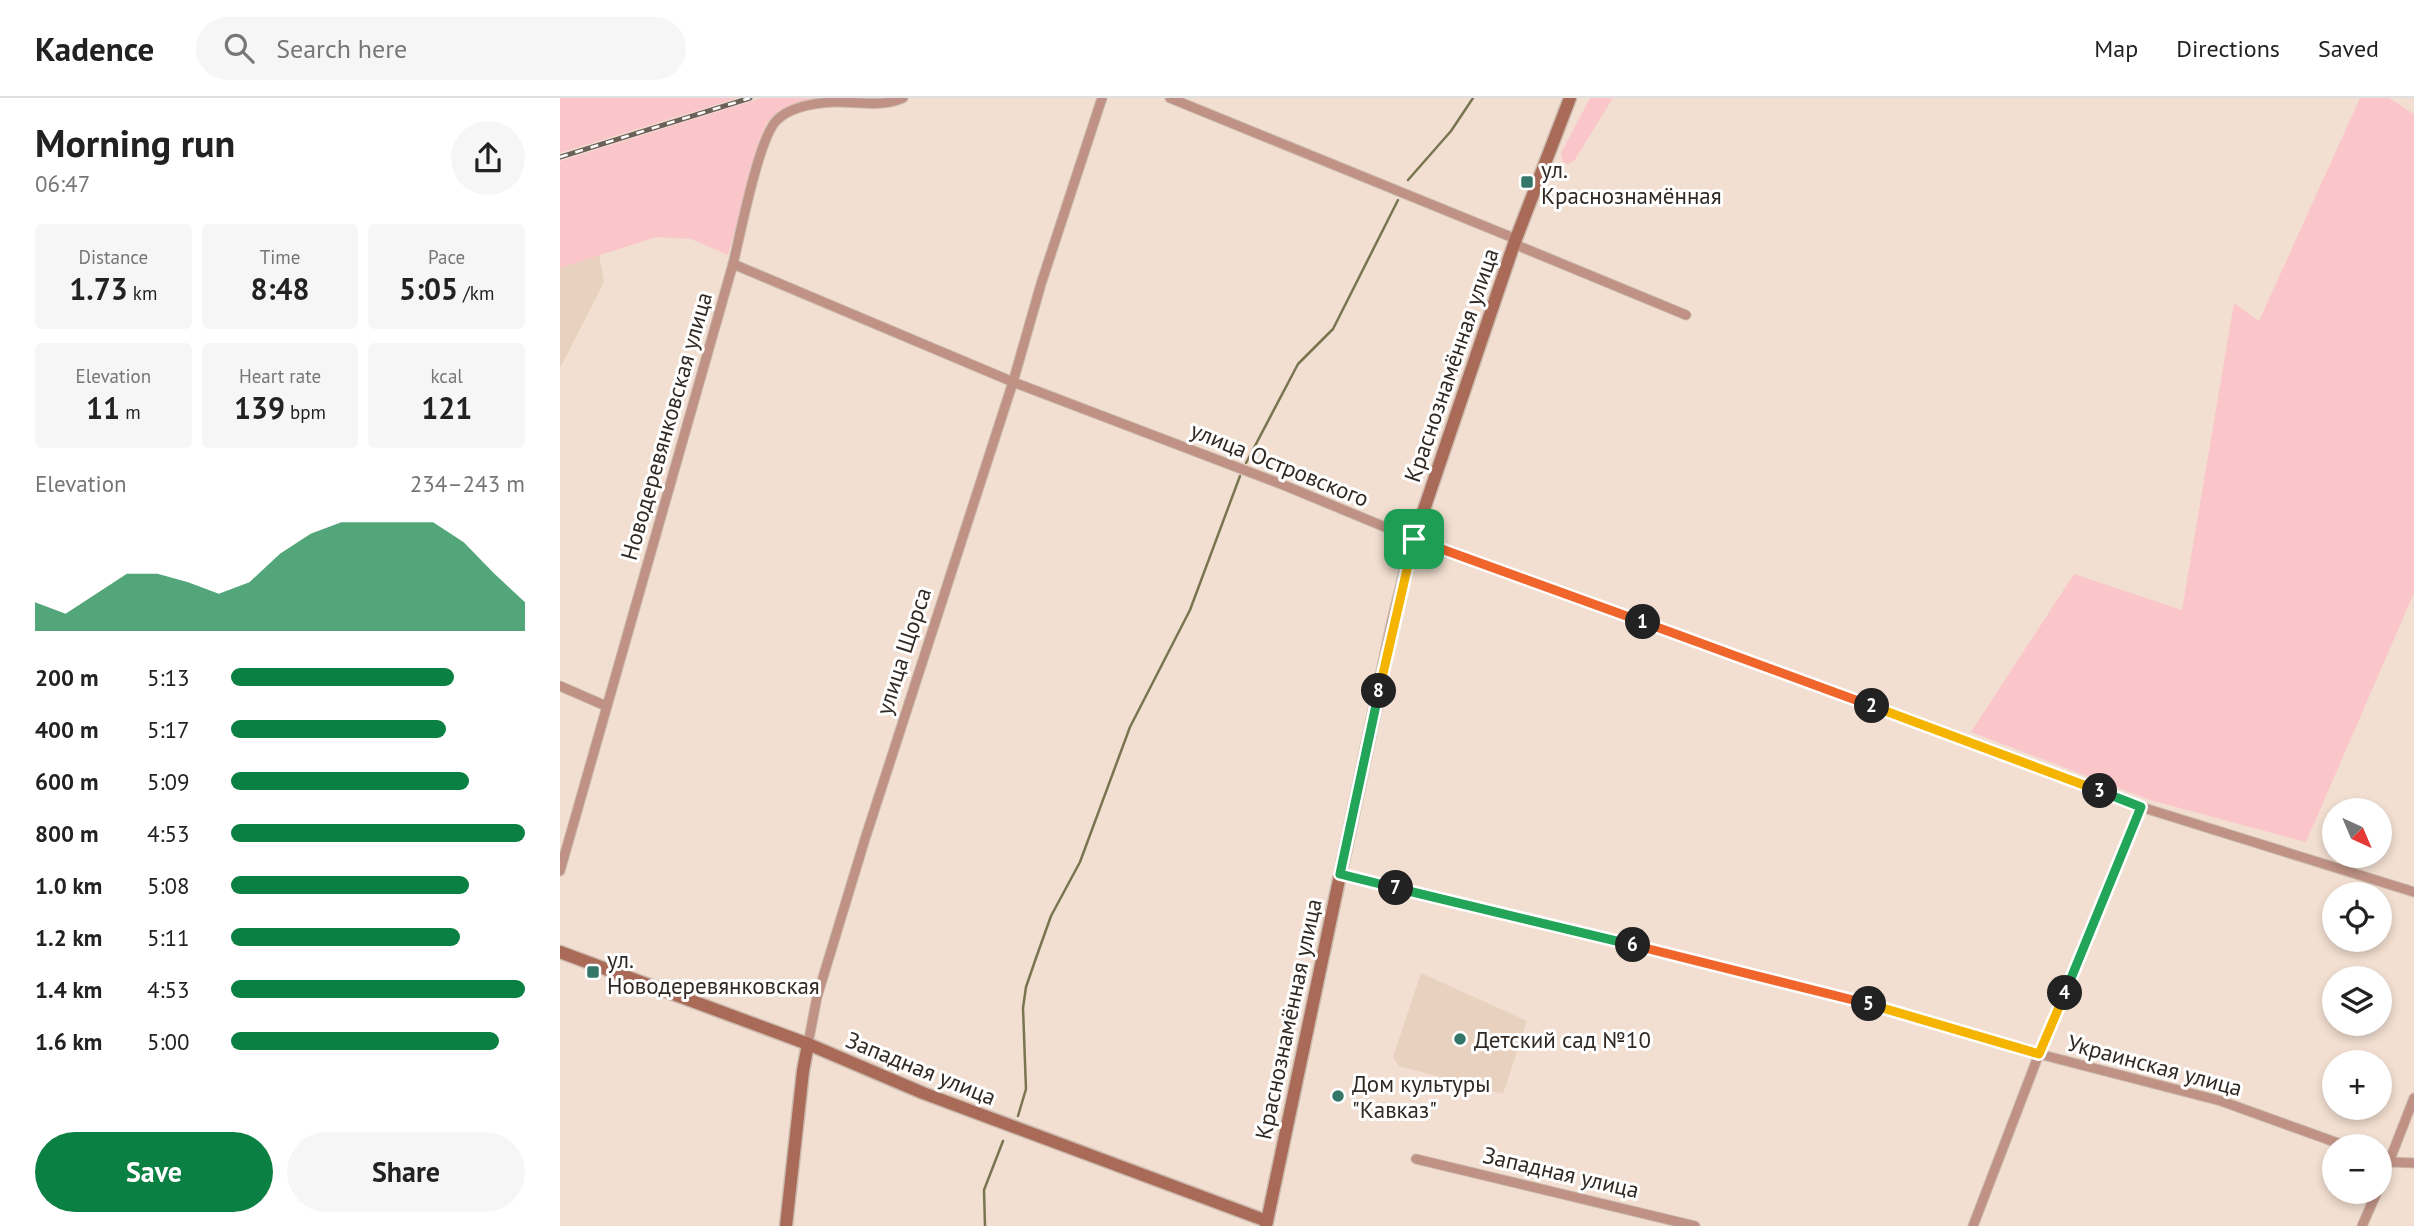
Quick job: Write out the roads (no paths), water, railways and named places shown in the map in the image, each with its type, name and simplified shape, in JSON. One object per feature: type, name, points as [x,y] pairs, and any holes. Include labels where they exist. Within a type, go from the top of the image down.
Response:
[{"type":"main road","name":"Краснознамённая улица","points":[[1267,1224],[1392,624],[1414,539],[1515,242],[1570,98]]},
{"type":"main road","name":"Западная улица","points":[[560,952],[808,1044],[916,1090],[1267,1224]]},
{"type":"main road","name":"улица Щорса","points":[[786,1226],[808,1044]]},
{"type":"street","name":"Новодеревянковская улица","points":[[560,871],[733,264],[766,138],[776,121],[789,111],[822,104],[876,104],[903,98]]},
{"type":"street","name":"улица Щорса","points":[[808,1044],[817,997],[864,839],[1013,382],[1102,98]]},
{"type":"street","points":[[1170,98],[1686,316]]},
{"type":"street","name":"улица Островского","points":[[733,264],[1013,382],[1281,484],[1414,539],[1960,738],[2141,807],[2414,892]]},
{"type":"street","points":[[560,686],[606,706]]},
{"type":"street","points":[[1973,1226],[2039,1054],[2141,807]]},
{"type":"street","name":"Украинская улица","points":[[1340,874],[1866,1003],[2039,1054],[2221,1101],[2322,1137]]},
{"type":"street","points":[[2392,1157],[2414,1098]]},
{"type":"street","name":"Западная улица","points":[[1416,1159],[1695,1226]]},
{"type":"street","points":[[2392,1162],[2414,1163]]},
{"type":"street","points":[[2362,1226],[2372,1204]]},
{"type":"waterway","points":[[1408,180],[1451,131],[1473,98]]},
{"type":"waterway","points":[[1246,463],[1298,364],[1333,329],[1398,200]]},
{"type":"waterway","points":[[1018,1116],[1026,1089],[1023,1008],[1026,987],[1036,958],[1051,916],[1080,862],[1130,727],[1190,610],[1240,476]]},
{"type":"waterway","points":[[985,1226],[984,1190],[1003,1141]]},
{"type":"railway","points":[[560,157],[750,98]]},
{"type":"place","name":"ул. Краснознамённая","points":[[1527,182]]},
{"type":"place","name":"ул. Новодеревянковская","points":[[593,972]]},
{"type":"place","name":"Детский сад №10","points":[[1460,1039]]},
{"type":"place","name":"Дом культуры \"Кавказ\"","points":[[1338,1096]]}]
